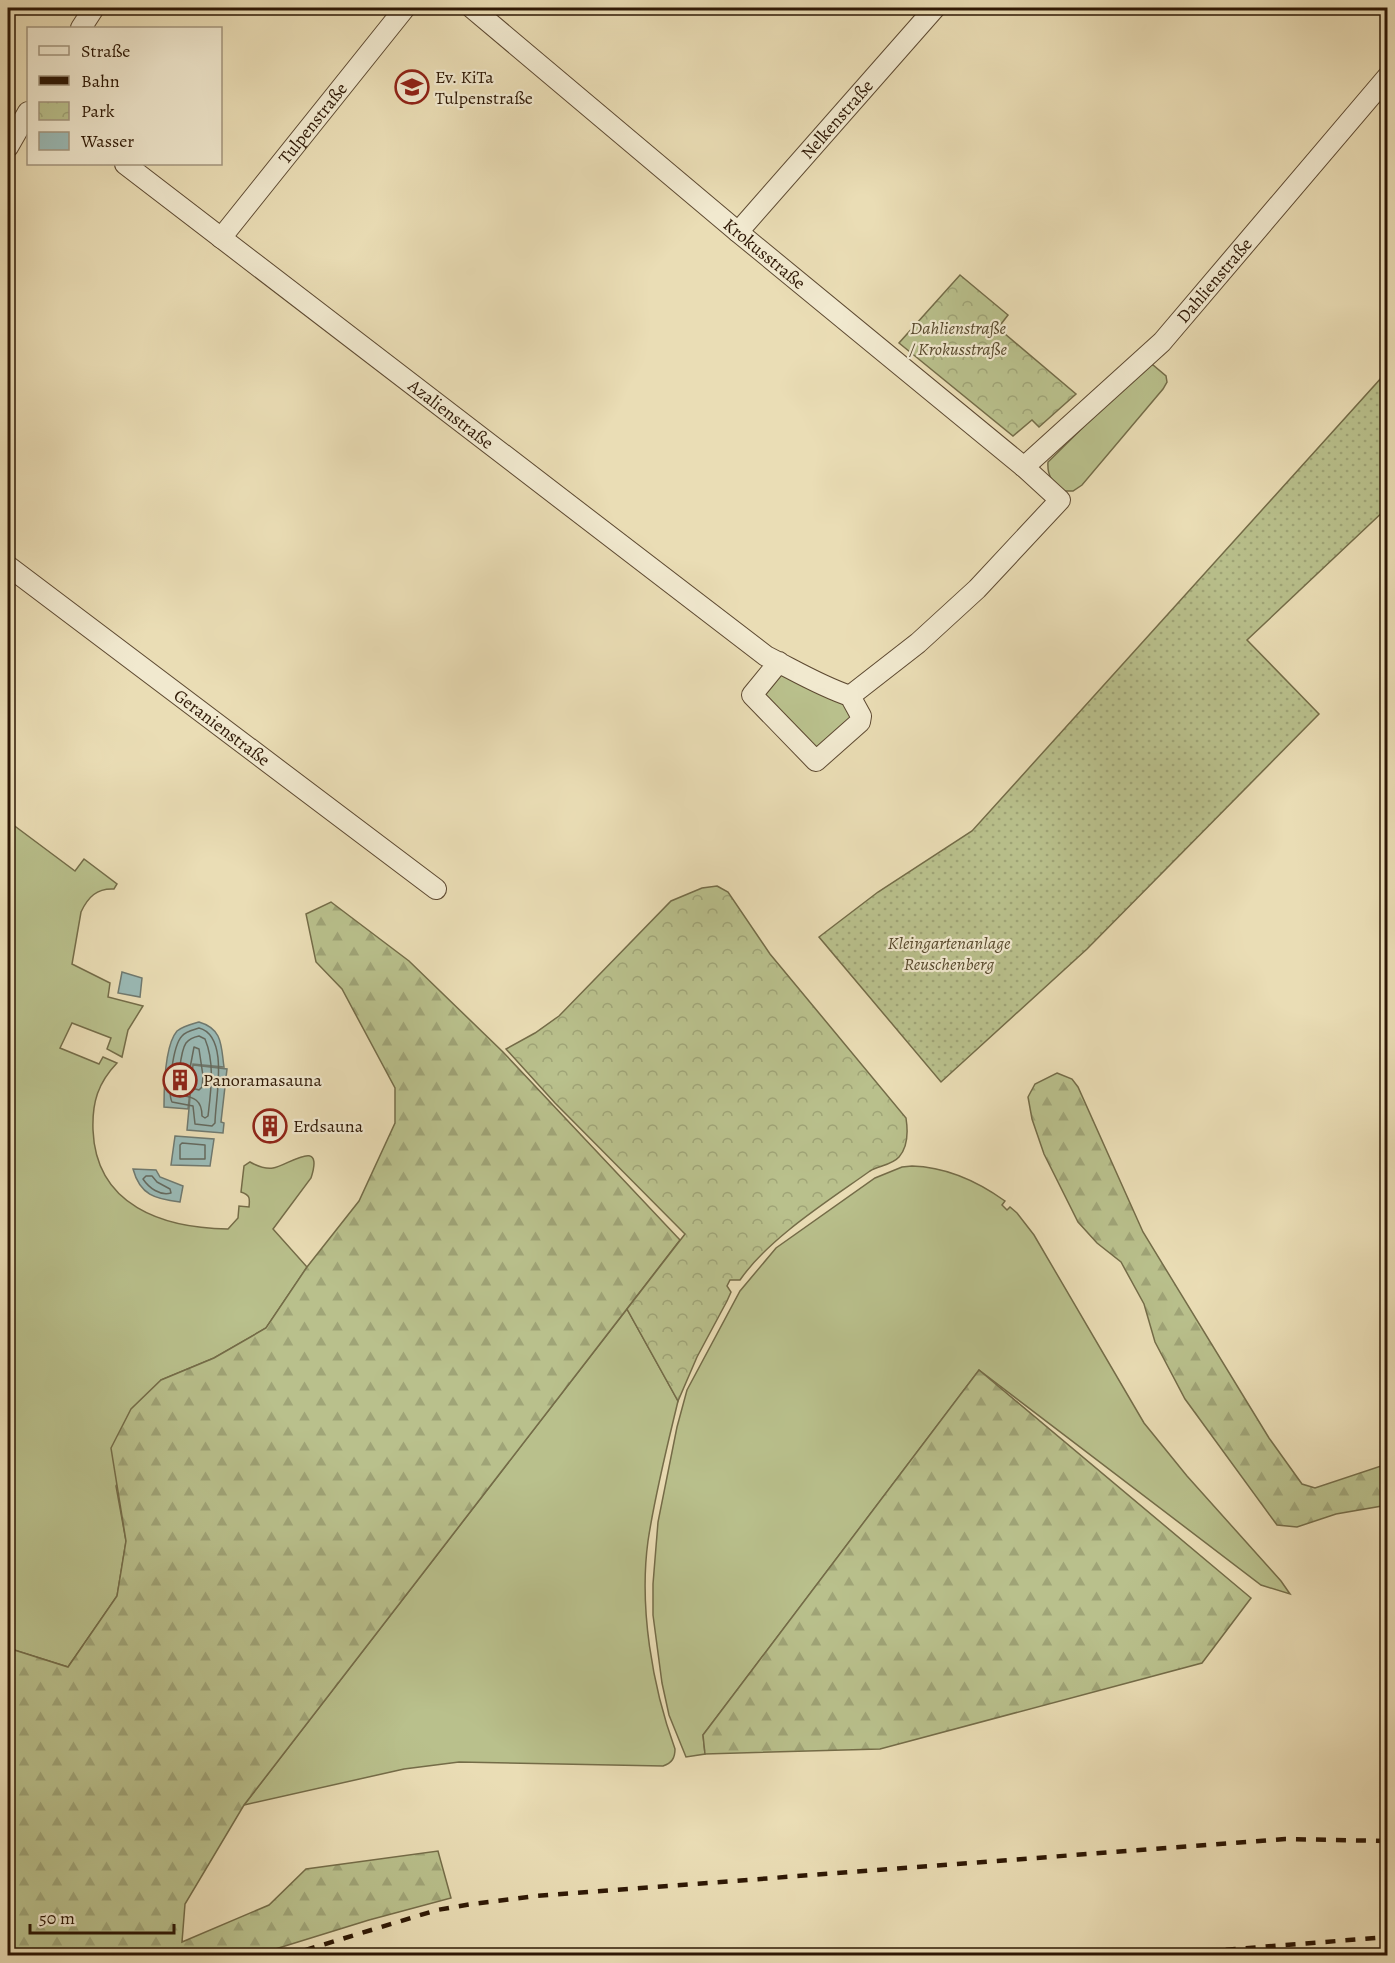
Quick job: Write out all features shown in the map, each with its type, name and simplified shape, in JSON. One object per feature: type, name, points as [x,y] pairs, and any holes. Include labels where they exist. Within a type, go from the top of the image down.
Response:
[{"type":"street","points":[[82,27],[94,8]]},
{"type":"street","name":"Tulpenstraße","points":[[221,238],[405,8]]},
{"type":"street","name":"Krokusstraße","points":[[472,8],[738,232],[1024,467],[1065,504],[1046,516],[969,597],[918,643],[850,696]]},
{"type":"street","name":"Nelkenstraße","points":[[738,232],[935,8]]},
{"type":"street","name":"Dahlienstraße","points":[[1024,467],[1162,342],[1388,76]]},
{"type":"street","points":[[8,144],[27,114]]},
{"type":"street","name":"Azalienstraße","points":[[126,165],[714,618],[766,656],[835,691],[850,696]]},
{"type":"street","name":"Geranienstraße","points":[[8,566],[436,889]]},
{"type":"street","points":[[779,662],[752,695],[816,761],[861,722],[861,716],[850,696]]},
{"type":"green space","name":"Dahlienstraße / Krokusstraße","points":[[960,275],[1008,315],[998,328],[1076,394],[1039,427],[1032,420],[1013,436],[899,343]]},
{"type":"green space","points":[[1146,365],[1153,365],[1166,376],[1167,382],[1163,389],[1082,485],[1073,491],[1062,491],[1051,478],[1048,462]]},
{"type":"green space","name":"Kleingartenanlage Reuschenberg","points":[[1387,375],[1387,508],[1247,640],[1319,714],[1087,949],[941,1082],[819,937],[878,892],[972,831],[1383,376]]},
{"type":"green space","points":[[780,675],[850,707],[851,718],[820,748],[815,749],[765,699],[763,691]]},
{"type":"green space","points":[[8,821],[75,871],[84,859],[117,884],[114,889],[94,894],[81,912],[72,964],[110,983],[108,997],[143,1006],[128,1030],[122,1057],[107,1049],[111,1038],[72,1023],[60,1048],[99,1064],[103,1057],[117,1063],[110,1070],[98,1093],[93,1130],[97,1156],[106,1177],[120,1194],[137,1208],[158,1217],[180,1224],[228,1229],[238,1218],[239,1206],[249,1207],[249,1197],[241,1192],[244,1166],[250,1162],[261,1167],[273,1168],[302,1156],[313,1158],[314,1165],[311,1178],[273,1229],[307,1267],[266,1328],[214,1358],[161,1380],[116,1486],[126,1541],[117,1596],[68,1667],[8,1648]]},
{"type":"green space","points":[[717,886],[728,892],[770,954],[906,1118],[907,1133],[904,1149],[896,1160],[870,1171],[818,1208],[767,1249],[740,1280],[730,1280],[727,1286],[731,1292],[697,1357],[678,1401],[627,1309],[685,1234],[555,1103],[506,1049],[559,1016],[671,901],[702,888]]},
{"type":"green space","points":[[331,902],[409,961],[503,1052],[680,1240],[244,1805],[185,1904],[182,1942],[269,1905],[306,1869],[438,1851],[451,1898],[369,1920],[256,1955],[8,1955],[8,1648],[68,1667],[117,1596],[126,1541],[111,1448],[131,1409],[161,1380],[214,1358],[266,1328],[307,1267],[359,1201],[395,1123],[395,1088],[342,989],[316,962],[306,914]]},
{"type":"green space","points":[[1057,1073],[1072,1079],[1078,1087],[1143,1232],[1269,1438],[1302,1484],[1315,1488],[1387,1464],[1387,1501],[1382,1506],[1336,1514],[1297,1527],[1277,1525],[1185,1399],[1155,1342],[1144,1304],[1121,1262],[1097,1243],[1078,1222],[1044,1154],[1032,1119],[1028,1097],[1035,1084]]},
{"type":"green space","points":[[902,1167],[937,1169],[961,1176],[984,1187],[1005,1201],[1002,1205],[1007,1210],[1010,1207],[1017,1213],[1034,1235],[1144,1423],[1290,1594],[1261,1585],[979,1370],[703,1735],[705,1754],[686,1757],[669,1715],[662,1683],[653,1615],[653,1584],[658,1522],[677,1427],[687,1390],[740,1291],[776,1248],[875,1178]]},
{"type":"green space","points":[[627,1309],[678,1401],[651,1523],[645,1592],[654,1673],[675,1749],[672,1760],[663,1766],[459,1762],[404,1769],[244,1805]]},
{"type":"green space","points":[[979,1370],[1251,1598],[1202,1663],[880,1749],[705,1754],[703,1735]]},
{"type":"water","points":[[122,972],[142,978],[140,997],[118,993]]},
{"type":"water","points":[[199,1022],[213,1029],[217,1034],[224,1067],[193,1064],[188,1109],[164,1107],[166,1068],[173,1038],[179,1029]]},
{"type":"water","points":[[193,1065],[227,1069],[221,1122],[224,1123],[223,1133],[187,1130]]},
{"type":"water","points":[[175,1136],[214,1139],[210,1166],[171,1165]]},
{"type":"water","points":[[133,1169],[156,1170],[160,1177],[183,1186],[180,1202],[156,1197],[144,1190]]},
{"type":"railway","points":[[286,1956],[437,1910],[536,1896],[1285,1839],[1388,1841]]},
{"type":"railway","points":[[1146,1956],[1388,1937]]},
{"type":"place","name":"Ev. KiTa Tulpenstraße","points":[[412,87]]},
{"type":"place","name":"Panoramasauna","points":[[180,1080]]},
{"type":"place","name":"Erdsauna","points":[[270,1126]]}]
